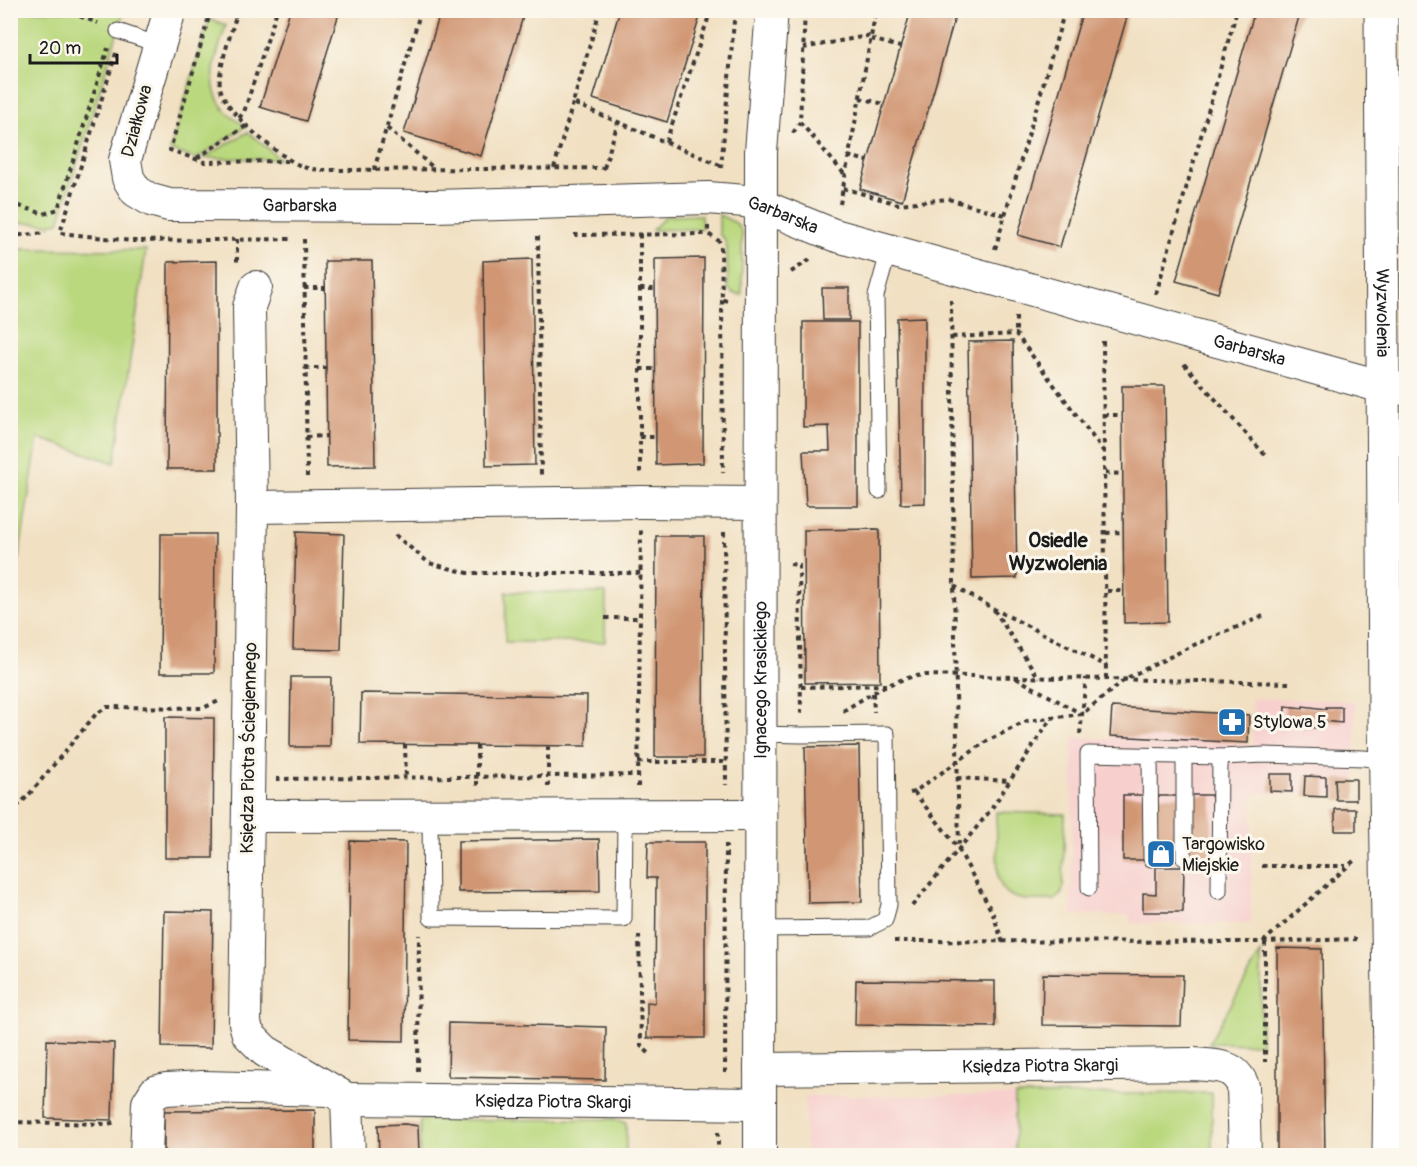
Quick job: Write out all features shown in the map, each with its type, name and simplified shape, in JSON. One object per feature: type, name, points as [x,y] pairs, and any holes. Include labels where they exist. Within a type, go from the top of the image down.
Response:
[{"type":"street","name":"Działkowa","points":[[141,195],[128,178],[125,160],[170,10]]},
{"type":"street","name":"Ignacego Krasickiego","points":[[760,1155],[760,152],[772,10]]},
{"type":"street","name":"Wyzwolenia","points":[[1381,10],[1395,388],[1398,991],[1389,1155]]},
{"type":"street","name":"Garbarska","points":[[141,195],[157,203],[201,206],[435,206],[708,198],[745,201],[834,235],[1395,388]]},
{"type":"street","name":"Księdza Piotra Ściegiennego","points":[[241,1087],[243,1045],[248,1034],[245,1013],[252,507],[249,307],[246,280]]},
{"type":"street","points":[[252,507],[359,506],[641,491],[723,502],[760,503]]},
{"type":"street","points":[[248,816],[760,815]]},
{"type":"street","points":[[248,1034],[265,1051],[338,1095],[349,1155]]},
{"type":"street","name":"Księdza Piotra Skargi","points":[[760,1069],[1047,1064],[1216,1066],[1234,1071],[1243,1086],[1245,1155]]},
{"type":"street","name":"Księdza Piotra Skargi","points":[[138,1134],[148,1102],[154,1092],[203,1087],[241,1087],[338,1095],[760,1104]]},
{"type":"lane","points":[[118,30],[159,45]]},
{"type":"lane","points":[[879,491],[876,296],[889,250]]},
{"type":"lane","points":[[759,929],[868,928],[885,920],[889,905],[888,793],[881,734],[761,734]]},
{"type":"lane","points":[[1089,888],[1088,754],[1220,758],[1265,755],[1396,762]]},
{"type":"lane","points":[[1150,756],[1151,859]]},
{"type":"lane","points":[[1184,756],[1184,858]]},
{"type":"lane","points":[[1219,891],[1220,758]]},
{"type":"lane","points":[[418,815],[430,918],[624,919],[632,815]]},
{"type":"path","points":[[63,10],[118,30]]},
{"type":"path","points":[[211,10],[170,150],[204,162],[292,161]]},
{"type":"path","points":[[217,10],[237,16]]},
{"type":"path","points":[[238,10],[219,84],[225,102],[246,126],[303,167],[318,170],[604,168],[609,173]]},
{"type":"path","points":[[239,118],[244,112],[277,10]]},
{"type":"path","points":[[374,170],[422,10]]},
{"type":"path","points":[[554,168],[600,10]]},
{"type":"path","points":[[666,142],[711,10]]},
{"type":"path","points":[[724,1082],[726,762],[722,300],[721,248],[719,241],[708,234],[708,198],[709,178],[716,174],[722,166],[735,10]]},
{"type":"path","points":[[789,137],[800,122],[806,10]]},
{"type":"path","points":[[840,206],[876,10]]},
{"type":"path","points":[[992,259],[1065,10]]},
{"type":"path","points":[[1154,304],[1237,10]]},
{"type":"path","points":[[10,203],[44,214],[58,209],[118,30]]},
{"type":"path","points":[[60,233],[118,30]]},
{"type":"path","points":[[803,48],[872,37],[900,47]]},
{"type":"path","points":[[860,98],[884,104]]},
{"type":"path","points":[[573,103],[722,166]]},
{"type":"path","points":[[604,168],[618,122]]},
{"type":"path","points":[[800,122],[845,175]]},
{"type":"path","points":[[196,159],[246,126]]},
{"type":"path","points":[[387,128],[435,169]]},
{"type":"path","points":[[848,156],[868,162]]},
{"type":"path","points":[[843,188],[898,204],[948,199],[1005,215]]},
{"type":"path","points":[[10,236],[46,233]]},
{"type":"path","points":[[632,815],[638,775],[641,573],[640,234]]},
{"type":"path","points":[[538,236],[541,480]]},
{"type":"path","points":[[304,238],[307,481]]},
{"type":"path","points":[[237,239],[246,280]]},
{"type":"path","points":[[304,288],[325,288]]},
{"type":"path","points":[[640,289],[655,289]]},
{"type":"path","points":[[532,290],[539,290]]},
{"type":"path","points":[[951,294],[959,850]]},
{"type":"path","points":[[722,300],[759,303]]},
{"type":"path","points":[[951,337],[1016,334],[1105,452]]},
{"type":"path","points":[[1103,339],[1106,678]]},
{"type":"path","points":[[533,358],[539,358]]},
{"type":"path","points":[[1183,363],[1265,455]]},
{"type":"path","points":[[305,368],[326,368]]},
{"type":"path","points":[[640,369],[656,369]]},
{"type":"path","points":[[1104,415],[1123,415]]},
{"type":"path","points":[[306,437],[327,436]]},
{"type":"path","points":[[534,437],[540,437]]},
{"type":"path","points":[[640,437],[656,437]]},
{"type":"path","points":[[1105,473],[1123,474]]},
{"type":"path","points":[[359,506],[429,563],[468,573],[641,573]]},
{"type":"path","points":[[1106,533],[1123,532]]},
{"type":"path","points":[[761,563],[799,565],[801,687],[806,735],[873,693],[910,676],[1127,678],[1289,683]]},
{"type":"path","points":[[954,586],[994,609],[1107,666]]},
{"type":"path","points":[[1107,591],[1124,591]]},
{"type":"path","points":[[994,609],[1039,678]]},
{"type":"path","points":[[888,793],[914,792],[987,741],[1027,721],[1082,714],[1127,678],[1194,645],[1266,615]]},
{"type":"path","points":[[605,618],[640,618]]},
{"type":"path","points":[[1015,678],[1082,714]]},
{"type":"path","points":[[1080,738],[1086,678]]},
{"type":"path","points":[[801,687],[890,685]]},
{"type":"path","points":[[873,693],[881,734]]},
{"type":"path","points":[[10,813],[27,797],[96,714],[107,707],[203,708],[222,699]]},
{"type":"path","points":[[906,913],[990,811],[1052,717]]},
{"type":"path","points":[[405,744],[406,778],[418,815]]},
{"type":"path","points":[[477,745],[477,815]]},
{"type":"path","points":[[548,746],[548,815]]},
{"type":"path","points":[[638,762],[726,762]]},
{"type":"path","points":[[249,779],[638,775]]},
{"type":"path","points":[[957,778],[1009,781]]},
{"type":"path","points":[[914,792],[959,850],[993,914],[1003,943]]},
{"type":"path","points":[[1265,1073],[1263,942],[1361,856]]},
{"type":"path","points":[[1262,866],[1347,866]]},
{"type":"path","points":[[874,926],[883,939],[898,942],[1263,942],[1369,938]]},
{"type":"path","points":[[417,1078],[419,927]]},
{"type":"path","points":[[10,1122],[116,1123],[138,1134]]},
{"type":"shaded area","name":"Targowisko Miejskie","points":[[1252,698],[1355,701],[1356,795],[1252,793],[1251,924],[1130,923],[1130,915],[1071,915],[1073,737],[1109,739],[1110,736],[1248,743],[1252,747]]},
{"type":"shaded area","points":[[1015,1095],[1015,1155],[805,1155],[805,1096]]},
{"type":"green space","points":[[11,11],[124,11],[59,222],[49,224],[11,222]]},
{"type":"green space","points":[[209,19],[226,25],[214,68],[213,82],[216,94],[221,105],[231,116],[246,126],[196,159],[170,150]]},
{"type":"green space","points":[[248,132],[280,159],[203,158]]},
{"type":"green space","points":[[701,215],[702,229],[652,230],[666,216]]},
{"type":"green space","points":[[719,215],[736,223],[742,232],[742,295],[733,293],[728,288],[727,247],[725,240],[719,234]]},
{"type":"green space","points":[[11,249],[146,250],[115,463],[38,438],[11,606]]},
{"type":"green space","points":[[506,592],[606,593],[605,642],[505,642]]},
{"type":"green space","points":[[996,812],[1065,814],[1063,886],[1062,892],[1055,900],[1020,899],[1013,897],[1001,886],[998,877]]},
{"type":"green space","points":[[1261,953],[1261,1044],[1209,1043]]},
{"type":"green space","points":[[1212,1093],[1212,1155],[1015,1155],[1015,1095]]},
{"type":"green space","points":[[614,1119],[626,1123],[626,1155],[420,1155],[420,1120]]},
{"type":"building","points":[[290,10],[340,10],[306,121],[260,107]]},
{"type":"building","points":[[441,10],[525,10],[481,156],[404,133]]},
{"type":"building","points":[[620,10],[702,10],[667,122],[593,99]]},
{"type":"building","points":[[911,10],[957,10],[902,201],[860,189]]},
{"type":"building","points":[[1083,10],[1129,10],[1060,247],[1018,235]]},
{"type":"building","points":[[1255,10],[1301,10],[1218,293],[1176,281]]},
{"type":"building","points":[[704,258],[703,463],[656,465],[655,259]]},
{"type":"building","points":[[532,259],[535,465],[486,466],[483,261]]},
{"type":"building","points":[[217,261],[217,469],[167,469],[168,262]]},
{"type":"building","points":[[325,261],[372,261],[375,466],[327,467]]},
{"type":"building","points":[[822,288],[849,288],[849,320],[823,320]]},
{"type":"building","points":[[925,317],[925,503],[901,504],[897,318]]},
{"type":"building","points":[[803,322],[858,322],[858,506],[806,506],[803,451],[830,451],[829,426],[803,427]]},
{"type":"building","points":[[1013,341],[1017,578],[972,579],[968,342]]},
{"type":"building","points":[[1122,386],[1165,386],[1168,622],[1124,623]]},
{"type":"building","points":[[879,529],[880,682],[805,683],[804,530]]},
{"type":"building","points":[[296,532],[344,534],[341,650],[293,649]]},
{"type":"building","points":[[161,534],[215,534],[214,673],[160,673]]},
{"type":"building","points":[[656,536],[704,536],[703,757],[655,757]]},
{"type":"building","points":[[291,677],[331,677],[330,747],[290,747]]},
{"type":"building","points":[[361,693],[587,696],[586,746],[360,744]]},
{"type":"building","points":[[1285,706],[1326,709],[1326,707],[1342,707],[1342,723],[1323,721],[1323,728],[1303,727],[1303,720],[1284,722]]},
{"type":"building","points":[[1112,707],[1249,715],[1248,743],[1110,736]]},
{"type":"building","points":[[165,717],[214,718],[213,858],[165,858]]},
{"type":"building","points":[[859,746],[862,902],[808,903],[805,747]]},
{"type":"building","points":[[1270,774],[1292,774],[1292,792],[1270,791]]},
{"type":"building","points":[[1305,776],[1326,777],[1326,797],[1304,796]]},
{"type":"building","points":[[1335,779],[1356,779],[1356,800],[1336,800]]},
{"type":"building","points":[[1123,795],[1146,795],[1146,860],[1123,860]]},
{"type":"building","points":[[1189,795],[1212,795],[1212,860],[1188,860]]},
{"type":"building","points":[[1155,796],[1179,796],[1179,861],[1155,861]]},
{"type":"building","points":[[1335,809],[1356,809],[1356,831],[1335,831]]},
{"type":"building","points":[[599,839],[600,891],[458,892],[458,841]]},
{"type":"building","points":[[350,841],[406,842],[404,1041],[348,1040]]},
{"type":"building","points":[[648,842],[705,842],[705,1038],[647,1038],[647,1002],[655,1003],[656,878],[647,878]]},
{"type":"building","points":[[1156,867],[1184,867],[1183,912],[1143,912],[1143,893],[1156,894]]},
{"type":"building","points":[[164,911],[213,912],[211,1048],[162,1047]]},
{"type":"building","points":[[1277,948],[1322,949],[1325,1156],[1277,1156]]},
{"type":"building","points":[[1043,974],[1183,975],[1181,1026],[1042,1025]]},
{"type":"building","points":[[856,980],[995,981],[995,1027],[855,1025]]},
{"type":"building","points":[[449,1023],[606,1027],[605,1080],[448,1077]]},
{"type":"building","points":[[47,1040],[114,1043],[112,1120],[45,1118]]},
{"type":"building","points":[[315,1110],[315,1156],[164,1156],[164,1111]]},
{"type":"building","points":[[378,1125],[418,1126],[419,1154],[379,1156]]},
{"type":"place","name":"Stylowa 5","points":[[1232,722]]},
{"type":"place","name":"Targowisko Miejskie","points":[[1161,854]]},
{"type":"district","name":"Osiedle Wyzwolenia","points":[[1058,552]]}]
